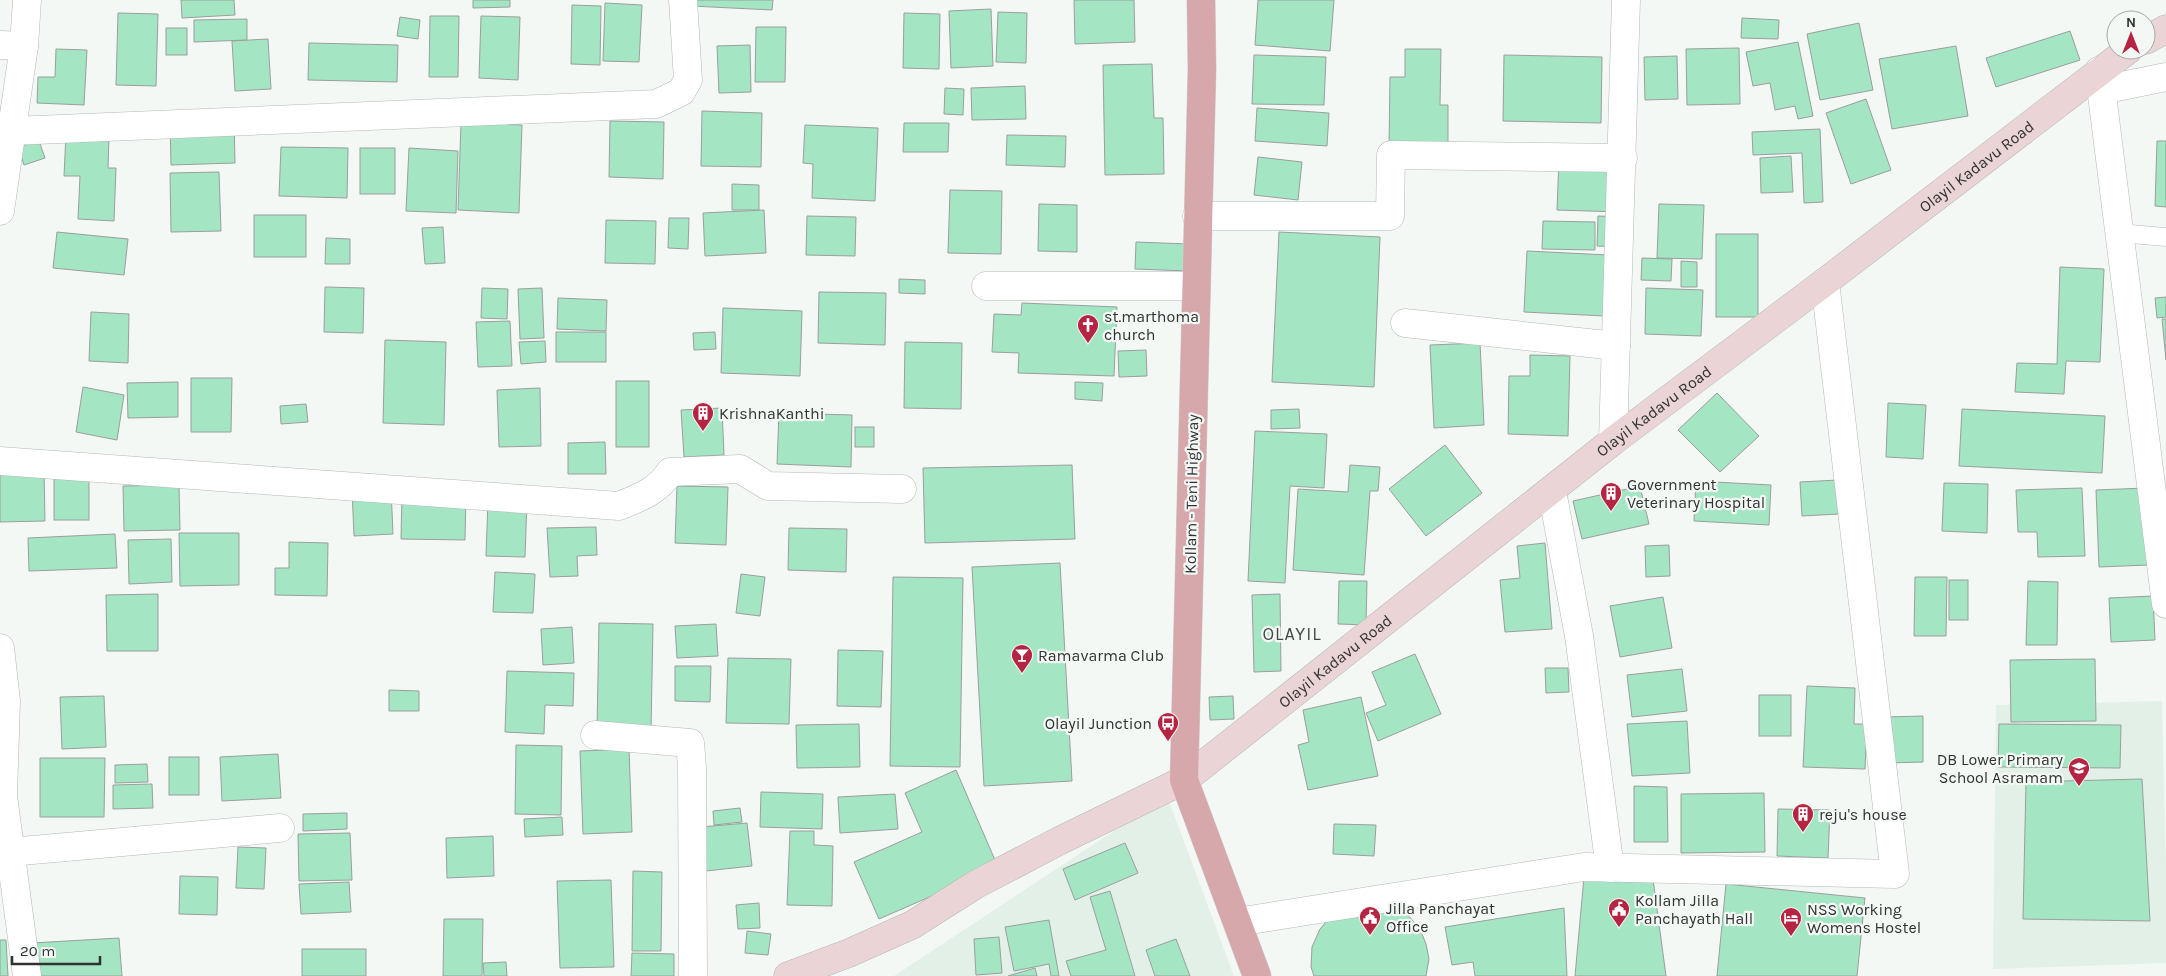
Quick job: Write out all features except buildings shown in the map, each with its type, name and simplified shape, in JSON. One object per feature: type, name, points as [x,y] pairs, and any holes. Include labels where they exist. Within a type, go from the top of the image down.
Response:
[{"type":"main road","name":"Kollam - Teni Highway","points":[[1201,0],[1202,69],[1184,780],[1257,976]]},
{"type":"street","points":[[0,211],[12,131],[12,46],[27,0]]},
{"type":"street","points":[[12,131],[656,104],[681,92],[688,80],[683,0]]},
{"type":"street","points":[[1613,441],[1623,158],[1626,0]]},
{"type":"street","name":"Olayil Kadavu Road","points":[[788,976],[849,953],[912,925],[992,876],[1184,780],[1613,441],[1825,282],[2100,81],[2119,60]]},
{"type":"street","points":[[2166,77],[2100,81],[2119,234],[2159,486],[2166,604]]},
{"type":"street","points":[[1198,216],[1390,216],[1392,155],[1623,158]]},
{"type":"street","points":[[1237,922],[1584,867],[1895,874],[1825,282]]},
{"type":"street","points":[[986,286],[1196,286]]},
{"type":"street","points":[[1405,323],[1616,346]]},
{"type":"street","points":[[0,461],[619,506],[646,495],[664,482],[670,472],[740,469],[768,486],[902,489]]},
{"type":"street","points":[[1552,491],[1579,636],[1610,868]]},
{"type":"street","points":[[0,648],[3,702],[3,796],[27,976]]},
{"type":"street","points":[[595,735],[690,743],[692,767],[693,976]]},
{"type":"street","points":[[10,852],[280,828]]},
{"type":"lane","points":[[2119,234],[2166,237]]},
{"type":"shaded area","name":"DB Lower Primary School Asramam","points":[[2162,701],[2166,963],[1993,969],[1996,705]]},
{"type":"shaded area","points":[[1167,796],[1234,976],[894,976]]},
{"type":"place","name":"st.marthoma church","points":[[1088,344]]},
{"type":"place","name":"KrishnaKanthi","points":[[703,432]]},
{"type":"place","name":"Government Veterinary Hospital","points":[[1611,512]]},
{"type":"place","name":"Ramavarma Club","points":[[1022,674]]},
{"type":"place","name":"Olayil Junction","points":[[1168,742]]},
{"type":"place","name":"DB Lower Primary School Asramam","points":[[2079,787]]},
{"type":"place","name":"reju's house","points":[[1803,833]]},
{"type":"place","name":"Kollam Jilla Panchayath Hall","points":[[1619,928]]},
{"type":"place","name":"Jilla Panchayat Office","points":[[1370,936]]},
{"type":"place","name":"NSS Working Womens Hostel","points":[[1791,937]]},
{"type":"district","name":"OLAYIL","points":[[1292,634]]}]
